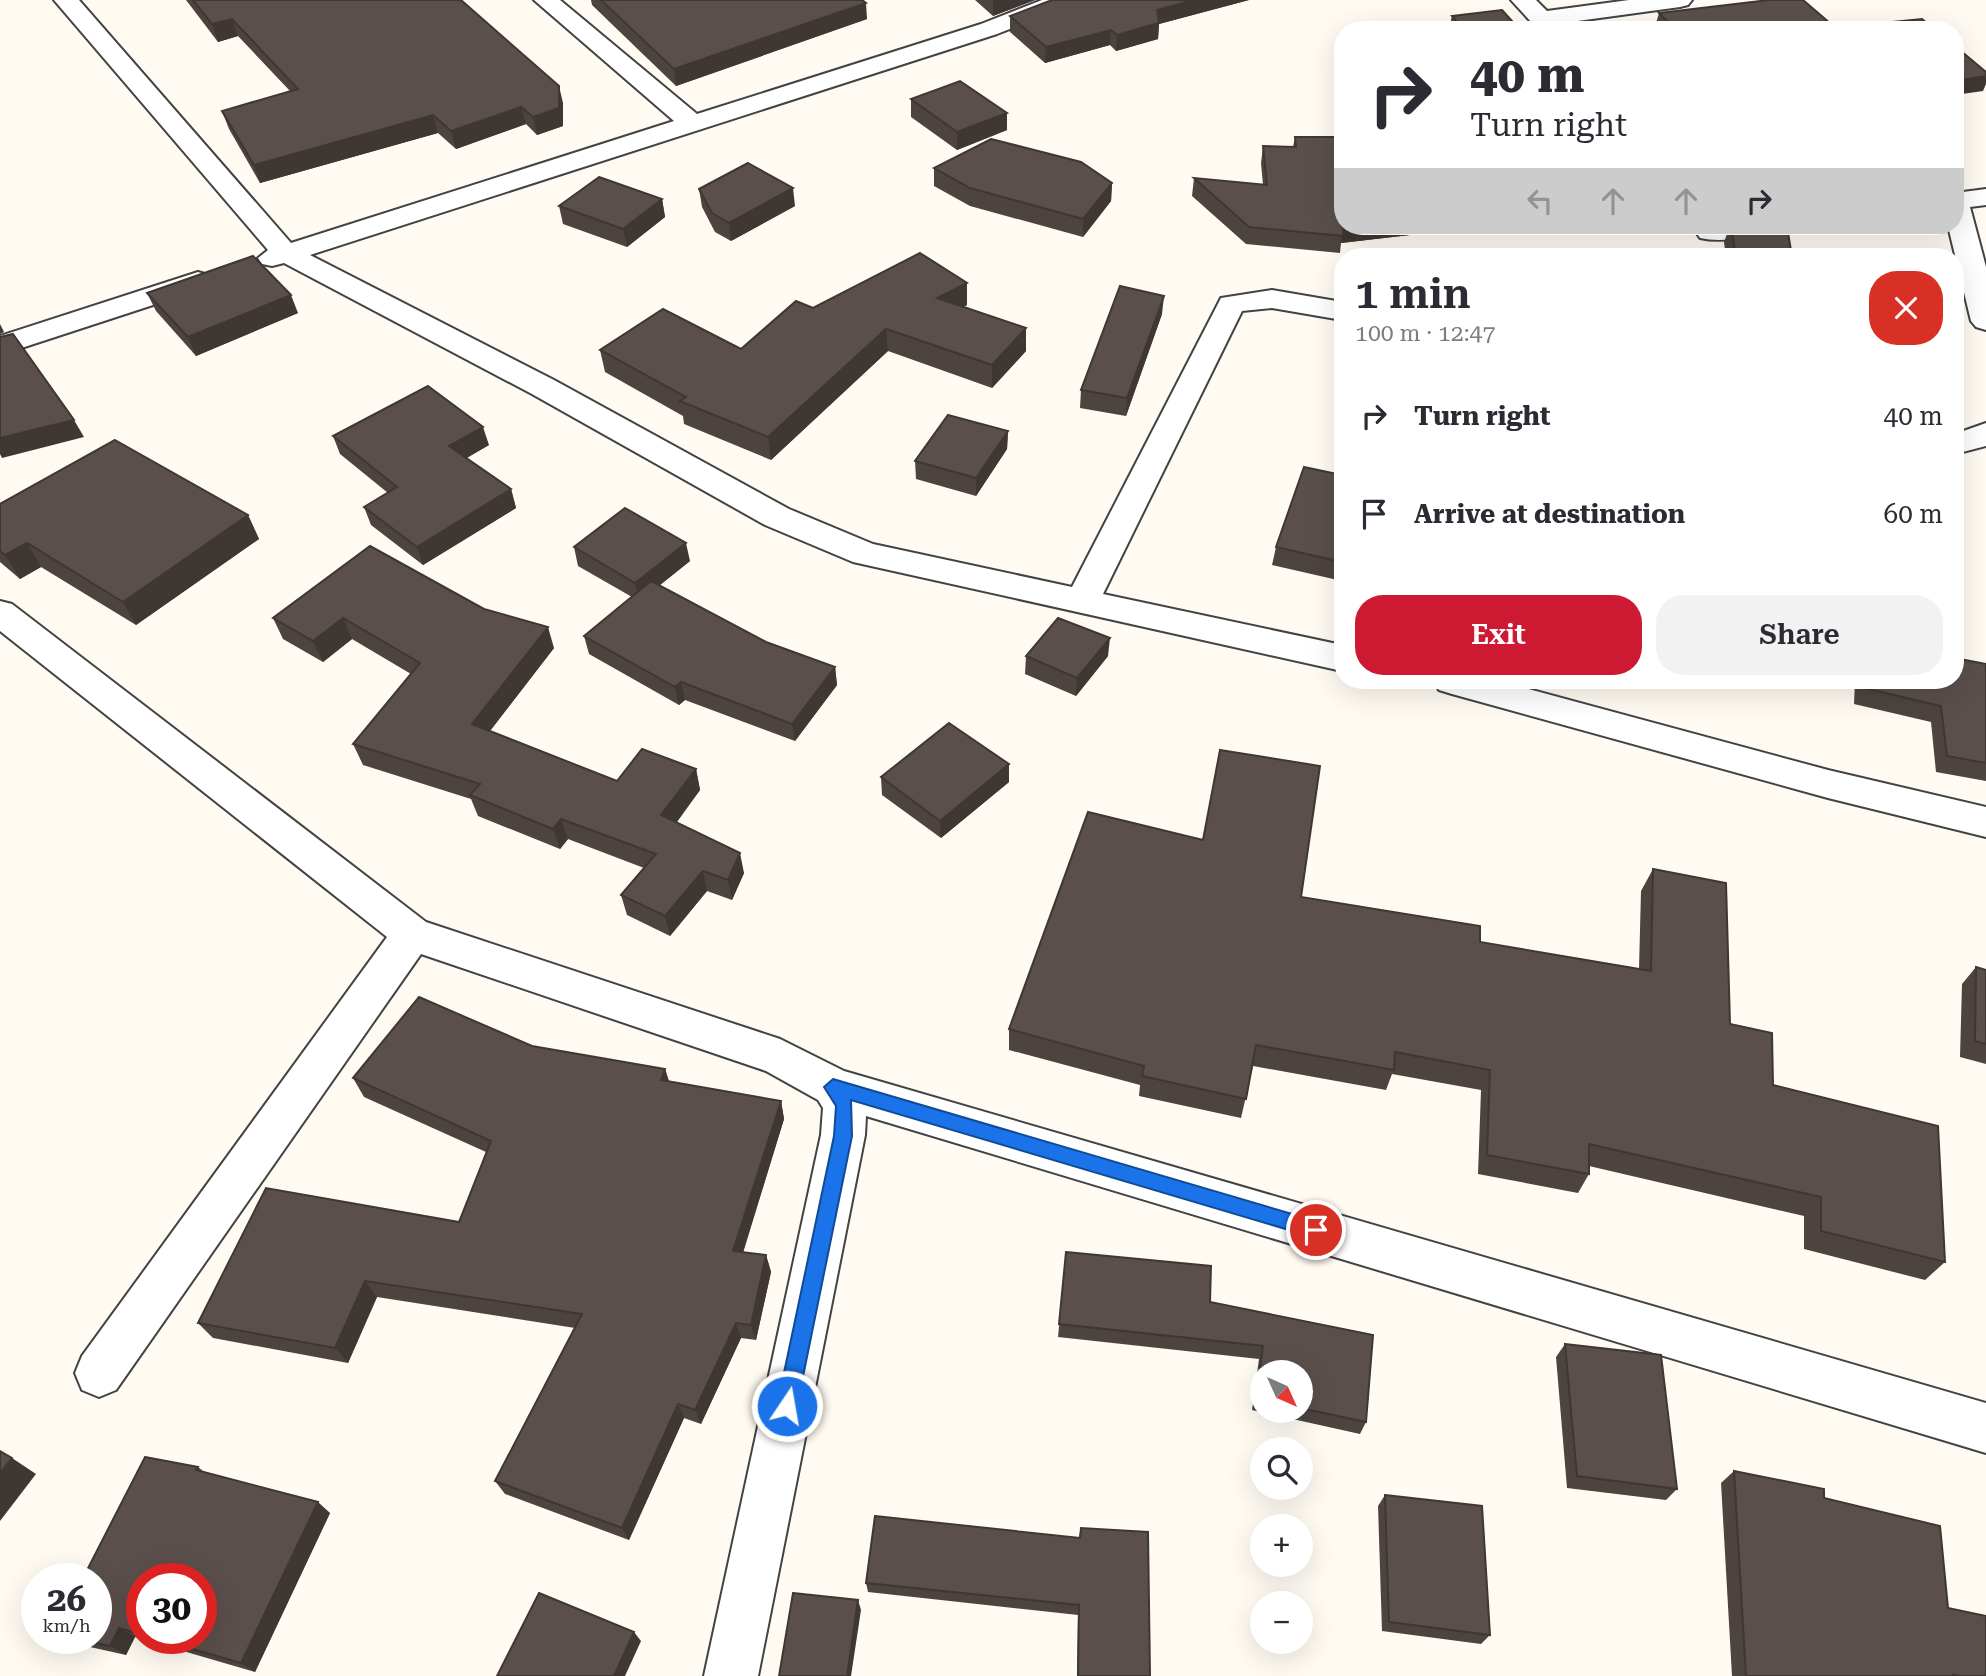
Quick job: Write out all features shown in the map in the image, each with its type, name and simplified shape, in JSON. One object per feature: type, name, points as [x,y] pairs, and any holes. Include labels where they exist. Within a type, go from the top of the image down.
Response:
[{"type":"street","points":[[66,0],[285,253],[543,387],[777,517],[865,554],[1334,656]]},
{"type":"street","points":[[547,0],[692,123]]},
{"type":"street","points":[[0,346],[692,123],[1026,6],[1063,0]]},
{"type":"street","points":[[1523,0],[1540,21]]},
{"type":"street","points":[[1560,21],[1680,0]]},
{"type":"street","points":[[1964,200],[1986,197]]},
{"type":"street","points":[[1964,235],[1986,320]]},
{"type":"street","points":[[1081,603],[1231,304],[1272,299],[1334,310]]},
{"type":"street","points":[[1964,443],[1986,433]]},
{"type":"street","points":[[0,613],[412,934],[780,1057],[833,1087],[1986,1428]]},
{"type":"street","points":[[1481,689],[1828,784],[1986,822]]},
{"type":"street","points":[[99,1373],[412,934]]},
{"type":"street","points":[[731,1676],[843,1136],[845,1105],[833,1087]]},
{"type":"building","points":[[193,0],[461,0],[559,86],[559,108],[533,117],[521,107],[451,131],[433,115],[254,165],[222,111],[298,89],[232,19],[212,24]]},
{"type":"building","points":[[601,0],[862,0],[866,3],[674,69]]},
{"type":"building","points":[[1052,0],[1194,0],[1157,10],[1159,23],[1117,35],[1111,30],[1046,47],[1010,16]]},
{"type":"building","points":[[1769,0],[1803,0],[1828,21],[1667,21],[1659,13]]},
{"type":"building","points":[[1502,10],[1512,21],[1456,21],[1452,16]]},
{"type":"building","points":[[1964,54],[1986,72],[1986,76],[1964,80]]},
{"type":"building","points":[[960,81],[1007,113],[957,132],[911,99]]},
{"type":"building","points":[[1295,137],[1334,137],[1334,235],[1343,236],[1249,227],[1194,178],[1267,185],[1263,146],[1296,147]]},
{"type":"building","points":[[991,139],[1081,162],[1112,183],[1083,219],[970,188],[934,168]]},
{"type":"building","points":[[748,163],[793,188],[729,223],[712,213],[699,189]]},
{"type":"building","points":[[599,177],[662,199],[623,229],[559,206]]},
{"type":"building","points":[[1732,235],[1788,235],[1791,248],[1735,248]]},
{"type":"building","points":[[920,253],[967,283],[937,298],[1026,328],[992,365],[886,329],[768,437],[680,401],[686,397],[600,350],[663,309],[741,349],[796,301],[813,308]]},
{"type":"building","points":[[253,256],[291,295],[188,337],[147,293]]},
{"type":"building","points":[[1120,286],[1164,296],[1127,398],[1081,390]]},
{"type":"building","points":[[13,334],[74,420],[0,438],[0,337]]},
{"type":"building","points":[[428,386],[483,427],[449,446],[511,489],[417,547],[364,507],[397,487],[333,436]]},
{"type":"building","points":[[948,415],[1008,431],[976,478],[915,461]]},
{"type":"building","points":[[115,440],[248,515],[123,602],[27,543],[5,555],[0,551],[0,504]]},
{"type":"building","points":[[1304,467],[1334,473],[1334,560],[1276,547]]},
{"type":"building","points":[[625,508],[686,543],[635,583],[574,547]]},
{"type":"building","points":[[370,546],[484,609],[548,627],[472,724],[617,781],[642,749],[696,769],[661,815],[740,853],[728,880],[703,871],[665,916],[621,895],[656,854],[561,819],[553,829],[470,795],[480,784],[353,744],[420,663],[343,618],[313,641],[273,618]]},
{"type":"building","points":[[651,581],[766,642],[835,667],[792,724],[681,682],[675,687],[584,636]]},
{"type":"building","points":[[1058,618],[1110,638],[1077,678],[1026,656]]},
{"type":"building","points":[[1964,660],[1986,664],[1986,763],[1947,756],[1941,706],[1868,689],[1964,689]]},
{"type":"building","points":[[949,723],[1009,764],[940,821],[881,777]]},
{"type":"building","points":[[1220,750],[1320,766],[1301,897],[1480,926],[1480,942],[1651,971],[1653,869],[1726,883],[1730,1024],[1772,1033],[1773,1085],[1938,1126],[1945,1262],[1821,1231],[1821,1197],[1589,1144],[1589,1174],[1487,1155],[1490,1070],[1395,1052],[1394,1070],[1256,1045],[1246,1099],[1142,1076],[1144,1066],[1009,1029],[1088,812],[1203,840]]},
{"type":"building","points":[[1976,967],[1986,970],[1986,1044],[1975,1041]]},
{"type":"building","points":[[419,997],[532,1046],[665,1069],[661,1080],[781,1101],[733,1251],[766,1255],[751,1325],[736,1323],[695,1410],[678,1404],[622,1528],[495,1481],[582,1314],[365,1281],[335,1348],[198,1323],[266,1188],[459,1222],[491,1141],[353,1078]]},
{"type":"building","points":[[1066,1252],[1211,1266],[1210,1302],[1373,1335],[1366,1422],[1313,1411],[1313,1360],[1261,1360],[1263,1346],[1059,1324]]},
{"type":"building","points":[[1565,1344],[1661,1355],[1677,1489],[1577,1476]]},
{"type":"building","points":[[0,1451],[12,1458],[0,1473]]},
{"type":"building","points":[[145,1457],[198,1467],[196,1470],[318,1502],[241,1663],[210,1654],[217,1654],[217,1563],[126,1563],[126,1630],[119,1628],[112,1642],[112,1563],[91,1563]]},
{"type":"building","points":[[1734,1471],[1824,1489],[1824,1498],[1940,1526],[1948,1608],[1986,1616],[1986,1676],[1746,1676]]},
{"type":"building","points":[[1385,1495],[1482,1506],[1490,1635],[1389,1622]]},
{"type":"building","points":[[875,1516],[1080,1538],[1081,1528],[1148,1532],[1150,1676],[1078,1676],[1079,1605],[866,1583]]},
{"type":"building","points":[[539,1593],[634,1632],[614,1676],[497,1676]]},
{"type":"building","points":[[793,1593],[858,1600],[847,1676],[779,1676]]},
{"type":"route","points":[[787,1406],[843,1136],[845,1105],[833,1087],[1316,1230]]}]
